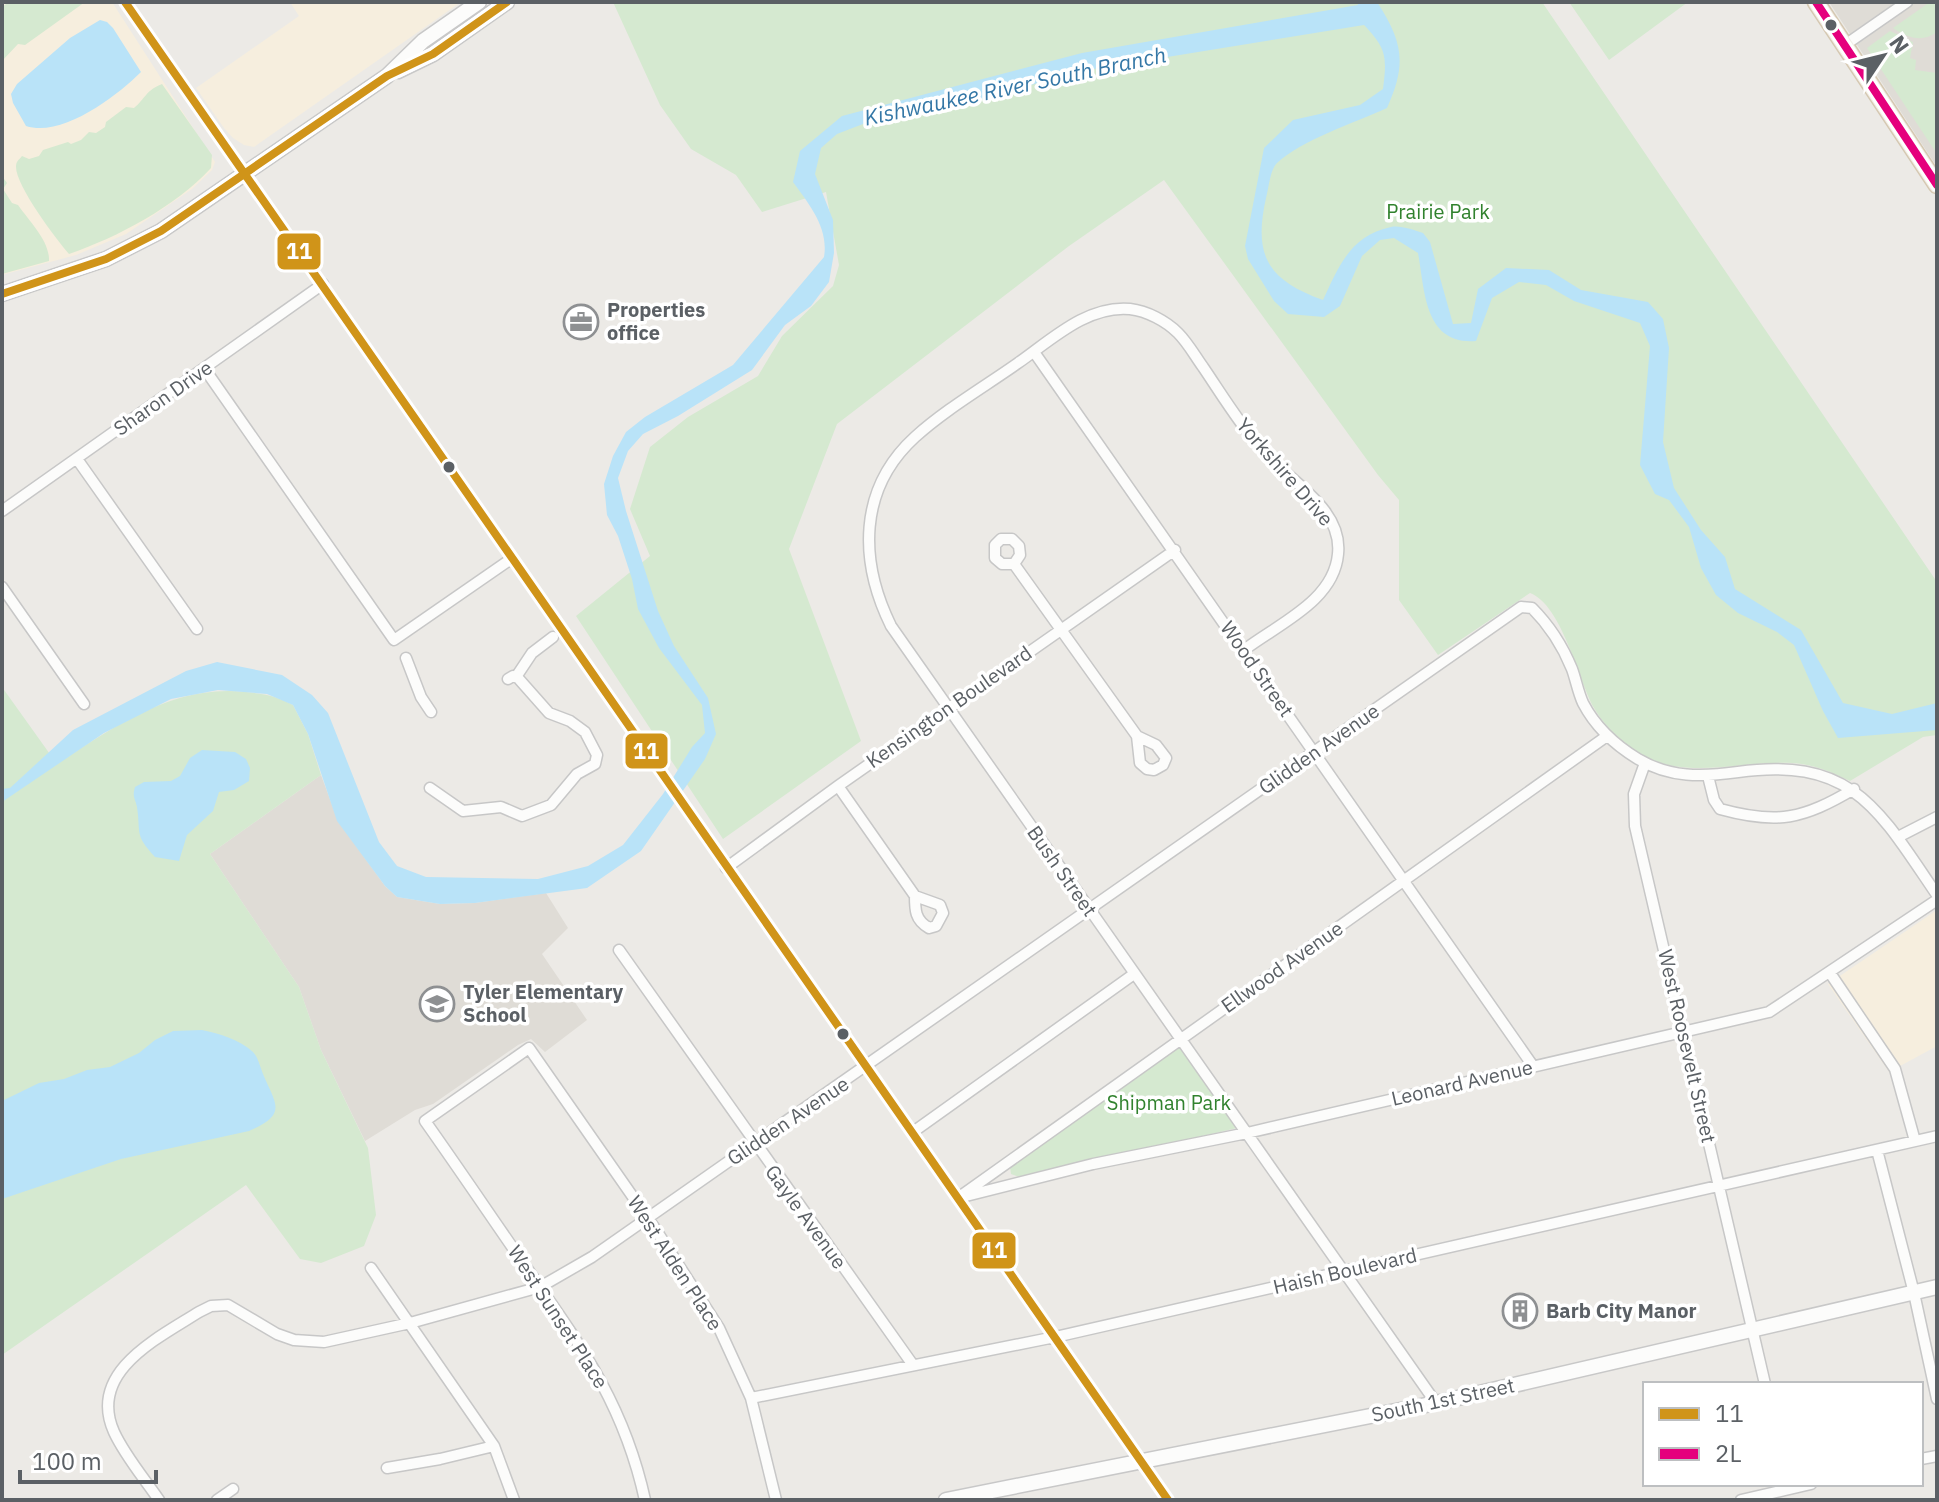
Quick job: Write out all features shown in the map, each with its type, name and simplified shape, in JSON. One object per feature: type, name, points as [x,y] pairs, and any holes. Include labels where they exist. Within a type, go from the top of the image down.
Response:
[{"type":"main road","points":[[1816,2],[1937,185]]},
{"type":"street","points":[[125,2],[1168,1500]]},
{"type":"street","points":[[2,294],[135,246],[247,174],[387,76],[423,41],[479,2]]},
{"type":"street","points":[[387,76],[433,54],[507,2]]},
{"type":"street","points":[[1845,45],[1907,2]]},
{"type":"street","name":"Sharon Drive","points":[[2,511],[323,284]]},
{"type":"street","name":"Yorkshire Drive","points":[[1034,352],[1081,320],[1099,312],[1130,309],[1155,317],[1181,336],[1264,453],[1328,515],[1339,548],[1337,565],[1327,586],[1315,599],[1244,650]]},
{"type":"street","name":"Wood Street","points":[[1034,352],[1533,1066]]},
{"type":"street","name":"Bush Street","points":[[1034,352],[915,437],[898,456],[875,501],[869,543],[872,580],[878,598],[891,626],[1436,1403]]},
{"type":"street","points":[[204,368],[394,640],[511,559]]},
{"type":"street","points":[[77,459],[197,629]]},
{"type":"street","name":"Kensington Boulevard","points":[[726,868],[1175,550]]},
{"type":"street","points":[[1014,564],[1137,736]]},
{"type":"street","points":[[2,587],[84,704]]},
{"type":"street","name":"Glidden Avenue","points":[[159,1500],[120,1443],[110,1420],[108,1397],[111,1384],[120,1370],[141,1351],[199,1312],[224,1304],[239,1309],[277,1334],[300,1342],[324,1342],[410,1323],[540,1287],[592,1257],[1525,606],[1532,608],[1540,617],[1572,670],[1583,703],[1607,736]]},
{"type":"street","points":[[430,788],[463,811],[501,807],[522,816],[537,813],[551,805],[577,774],[595,764],[597,755],[585,732],[570,721],[549,713],[512,678],[532,653],[553,637]]},
{"type":"street","points":[[406,658],[421,697],[431,712]]},
{"type":"street","points":[[1607,736],[1645,763],[1684,775],[1708,776],[1782,768],[1807,771],[1854,789],[1898,837],[1937,898]]},
{"type":"street","name":"Ellwood Avenue","points":[[958,1198],[1607,736]]},
{"type":"street","name":"West Roosevelt Street","points":[[1645,763],[1634,794],[1633,818],[1765,1382]]},
{"type":"street","points":[[1708,776],[1714,800],[1720,809],[1763,818],[1803,815],[1854,789]]},
{"type":"street","points":[[838,786],[915,896]]},
{"type":"street","points":[[1898,837],[1937,817]]},
{"type":"street","name":"Leonard Avenue","points":[[958,1198],[1093,1164],[1247,1133],[1769,1012],[1937,898]]},
{"type":"street","name":"Gayle Avenue","points":[[619,950],[913,1365]]},
{"type":"street","points":[[1830,973],[1895,1069],[1915,1141]]},
{"type":"street","points":[[913,1132],[1134,974]]},
{"type":"street","name":"West Sunset Place","points":[[529,1048],[425,1121],[608,1391],[635,1460],[645,1500]]},
{"type":"street","name":"West Alden Place","points":[[529,1048],[704,1302],[751,1398],[776,1500]]},
{"type":"street","name":"Haish Boulevard","points":[[751,1398],[1055,1337],[1937,1136]]},
{"type":"street","points":[[1877,1150],[1914,1293],[1937,1399]]},
{"type":"street","points":[[371,1268],[494,1446],[514,1500]]},
{"type":"street","name":"South 1st Street","points":[[946,1500],[1021,1493],[1142,1462],[1436,1403],[1937,1287]]},
{"type":"street","points":[[387,1468],[494,1446]]},
{"type":"street","points":[[217,1500],[233,1489]]},
{"type":"street","points":[[1741,1500],[1788,1491]]},
{"type":"shaded area","points":[[2,2],[112,2],[215,162],[212,170],[192,189],[126,234],[76,255],[2,275]]},
{"type":"shaded area","points":[[290,2],[461,2],[254,147],[244,145],[224,128],[196,88],[299,16]]},
{"type":"shaded area","points":[[1829,2],[1937,2],[1937,167]]},
{"type":"shaded area","points":[[321,775],[338,821],[385,886],[397,897],[440,904],[475,903],[546,893],[568,928],[542,954],[587,1020],[545,1052],[531,1039],[518,1045],[433,1104],[415,1110],[365,1141],[321,1050],[299,987],[210,854]]},
{"type":"shaded area","points":[[1937,910],[1937,1046],[1889,1072],[1828,984]]},
{"type":"green space","points":[[9,2],[85,2],[25,45],[18,44],[2,61],[2,7]]},
{"type":"green space","name":"Prairie Park","points":[[613,2],[1542,2],[1937,582],[1937,735],[1923,737],[1850,781],[1800,764],[1689,768],[1650,759],[1626,744],[1594,708],[1560,627],[1541,600],[1530,593],[1438,655],[1399,600],[1399,500],[1164,180],[1069,246],[837,424],[789,549],[861,741],[723,839],[576,616],[650,556],[630,509],[650,447],[688,417],[758,376],[782,336],[833,286],[839,265],[826,192],[762,212],[736,175],[691,149],[660,105]]},
{"type":"green space","points":[[1569,2],[1688,2],[1609,60]]},
{"type":"green space","points":[[1930,2],[1937,2],[1937,32],[1915,38],[1893,28]]},
{"type":"green space","points":[[1890,31],[1913,42],[1910,58],[1916,60],[1915,70],[1937,73],[1937,154],[1867,48]]},
{"type":"green space","points":[[162,84],[212,155],[211,168],[181,196],[145,219],[69,254],[29,199],[18,176],[17,162],[22,156],[29,159],[39,156],[43,150],[68,142],[71,144],[89,132],[96,133],[126,107],[134,108]]},
{"type":"green space","points":[[2,176],[7,183],[3,189],[38,232],[46,246],[49,261],[2,274]]},
{"type":"green space","points":[[2,687],[57,764],[123,722],[169,701],[219,691],[270,696],[293,705],[308,734],[321,775],[210,854],[299,987],[321,1050],[368,1148],[376,1215],[364,1246],[321,1263],[300,1259],[246,1185],[2,1355]]},
{"type":"green space","name":"Shipman Park","points":[[1179,1047],[1237,1128],[1022,1178],[1011,1174],[1010,1167]]},
{"type":"water","name":"Kishwaukee River South Branch","points":[[1357,2],[1377,2],[1386,16],[1397,42],[1398,78],[1387,108],[1314,140],[1287,155],[1275,166],[1262,218],[1262,236],[1269,263],[1277,274],[1289,284],[1323,300],[1341,264],[1356,245],[1377,231],[1399,227],[1423,233],[1430,242],[1453,324],[1471,323],[1478,289],[1506,268],[1549,270],[1581,290],[1648,302],[1663,319],[1669,348],[1663,442],[1674,488],[1701,530],[1725,557],[1735,589],[1801,630],[1843,703],[1892,714],[1937,703],[1937,730],[1838,738],[1794,645],[1777,632],[1738,613],[1716,595],[1701,568],[1689,527],[1669,500],[1655,494],[1640,465],[1650,346],[1640,323],[1574,301],[1546,285],[1519,282],[1492,298],[1476,341],[1459,340],[1446,334],[1430,313],[1418,253],[1394,238],[1380,240],[1362,256],[1340,306],[1324,317],[1288,314],[1274,301],[1248,259],[1245,246],[1264,148],[1293,120],[1360,105],[1383,89],[1384,54],[1364,25],[1081,71],[949,108],[876,119],[837,134],[821,148],[815,174],[833,220],[834,253],[829,282],[811,306],[785,325],[752,370],[643,434],[628,451],[618,478],[658,611],[674,646],[708,698],[716,734],[705,759],[641,851],[587,888],[475,903],[440,904],[397,897],[385,886],[337,821],[308,734],[293,705],[267,694],[218,690],[171,699],[104,733],[2,802],[2,789],[10,788],[73,730],[186,671],[217,662],[282,675],[312,695],[328,713],[379,842],[397,866],[426,877],[538,879],[588,866],[623,845],[705,733],[702,705],[659,648],[638,609],[618,536],[607,515],[604,484],[613,456],[626,432],[645,417],[733,365],[824,257],[821,226],[793,182],[800,151],[842,116],[1082,53],[1358,5]]},
{"type":"water","points":[[100,20],[113,28],[141,72],[104,103],[72,121],[40,128],[26,126],[11,94],[17,84],[70,38]]},
{"type":"water","points":[[202,750],[235,752],[246,759],[250,768],[249,781],[234,790],[219,792],[213,811],[187,835],[179,861],[155,857],[140,834],[135,787],[144,782],[171,781],[180,776],[190,758]]},
{"type":"water","points":[[202,1030],[235,1040],[255,1054],[275,1101],[274,1114],[269,1119],[249,1131],[121,1159],[2,1199],[2,1101],[39,1083],[110,1067],[173,1031]]},
{"type":"transit line","name":"11","points":[[125,2],[1168,1500]]},
{"type":"transit line","name":"11","points":[[2,294],[106,259],[161,231],[387,76],[433,54],[507,2]]},
{"type":"transit line","name":"2L","points":[[1816,2],[1937,185]]},
{"type":"place","name":"Properties office","points":[[581,322]]},
{"type":"place","name":"Tyler Elementary School","points":[[437,1004]]},
{"type":"place","name":"Barb City Manor","points":[[1520,1311]]}]
